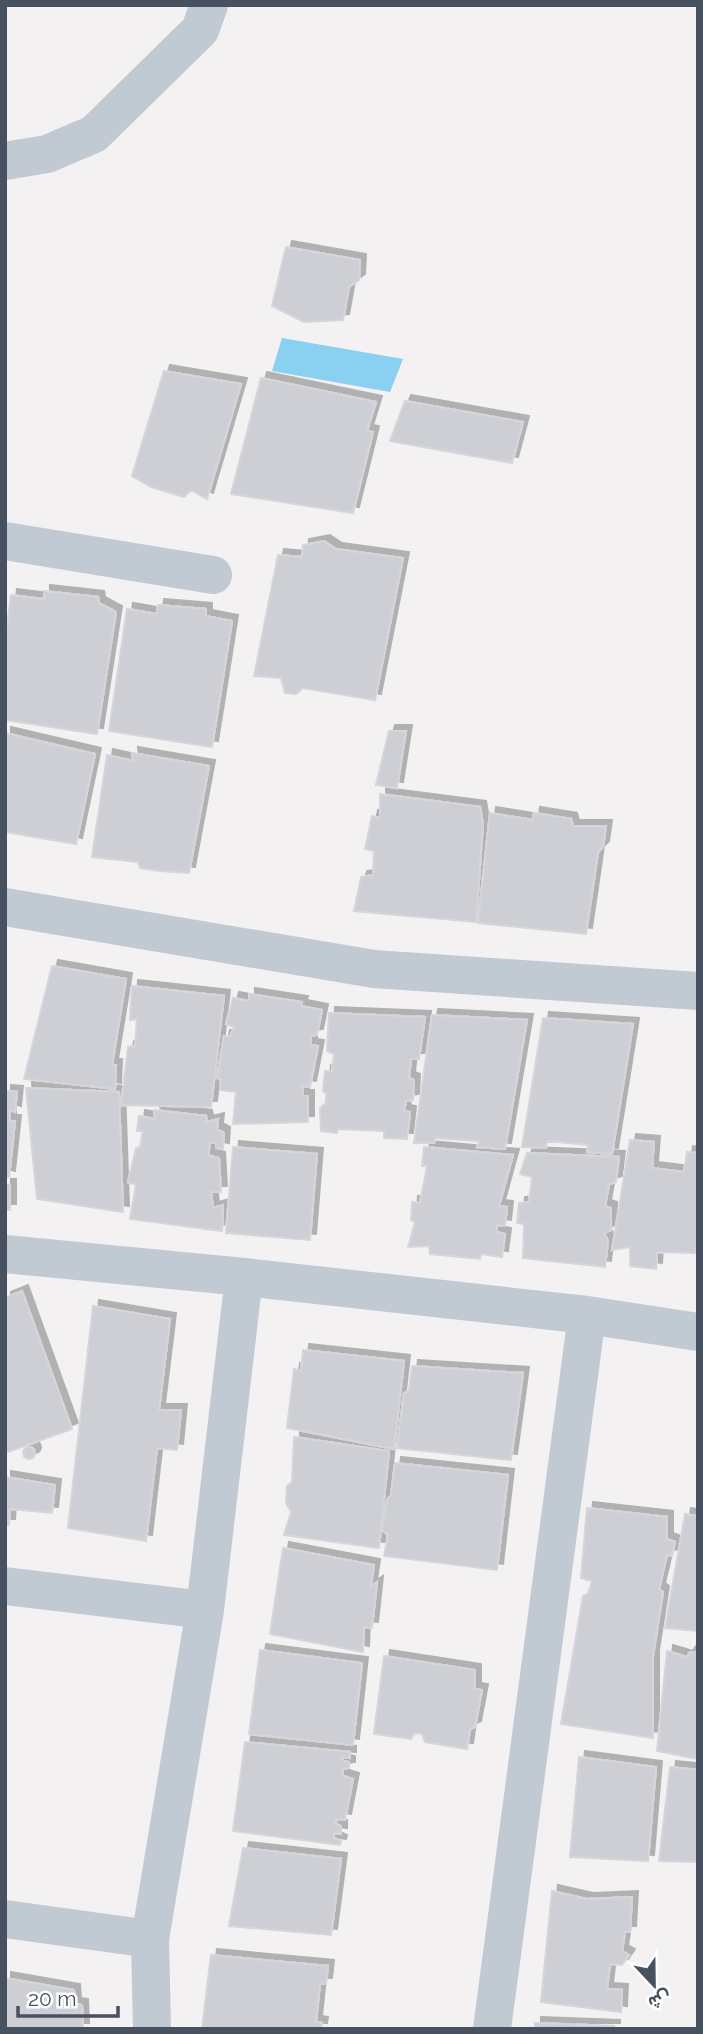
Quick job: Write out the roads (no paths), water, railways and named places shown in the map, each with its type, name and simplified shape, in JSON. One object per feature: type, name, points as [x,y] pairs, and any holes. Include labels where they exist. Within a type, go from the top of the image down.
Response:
[{"type":"street","points":[[5,161],[47,154],[94,134],[200,30],[209,5]]},
{"type":"street","points":[[5,541],[213,575]]},
{"type":"street","points":[[5,907],[374,969],[698,992]]},
{"type":"street","points":[[5,1254],[587,1315],[698,1332]]},
{"type":"street","points":[[152,2029],[150,1939],[205,1610],[244,1277]]},
{"type":"street","points":[[492,2029],[587,1315]]},
{"type":"street","points":[[5,1586],[205,1610]]},
{"type":"street","points":[[5,1919],[150,1939]]},
{"type":"water","points":[[282,338],[403,359],[390,392],[272,371]]}]
